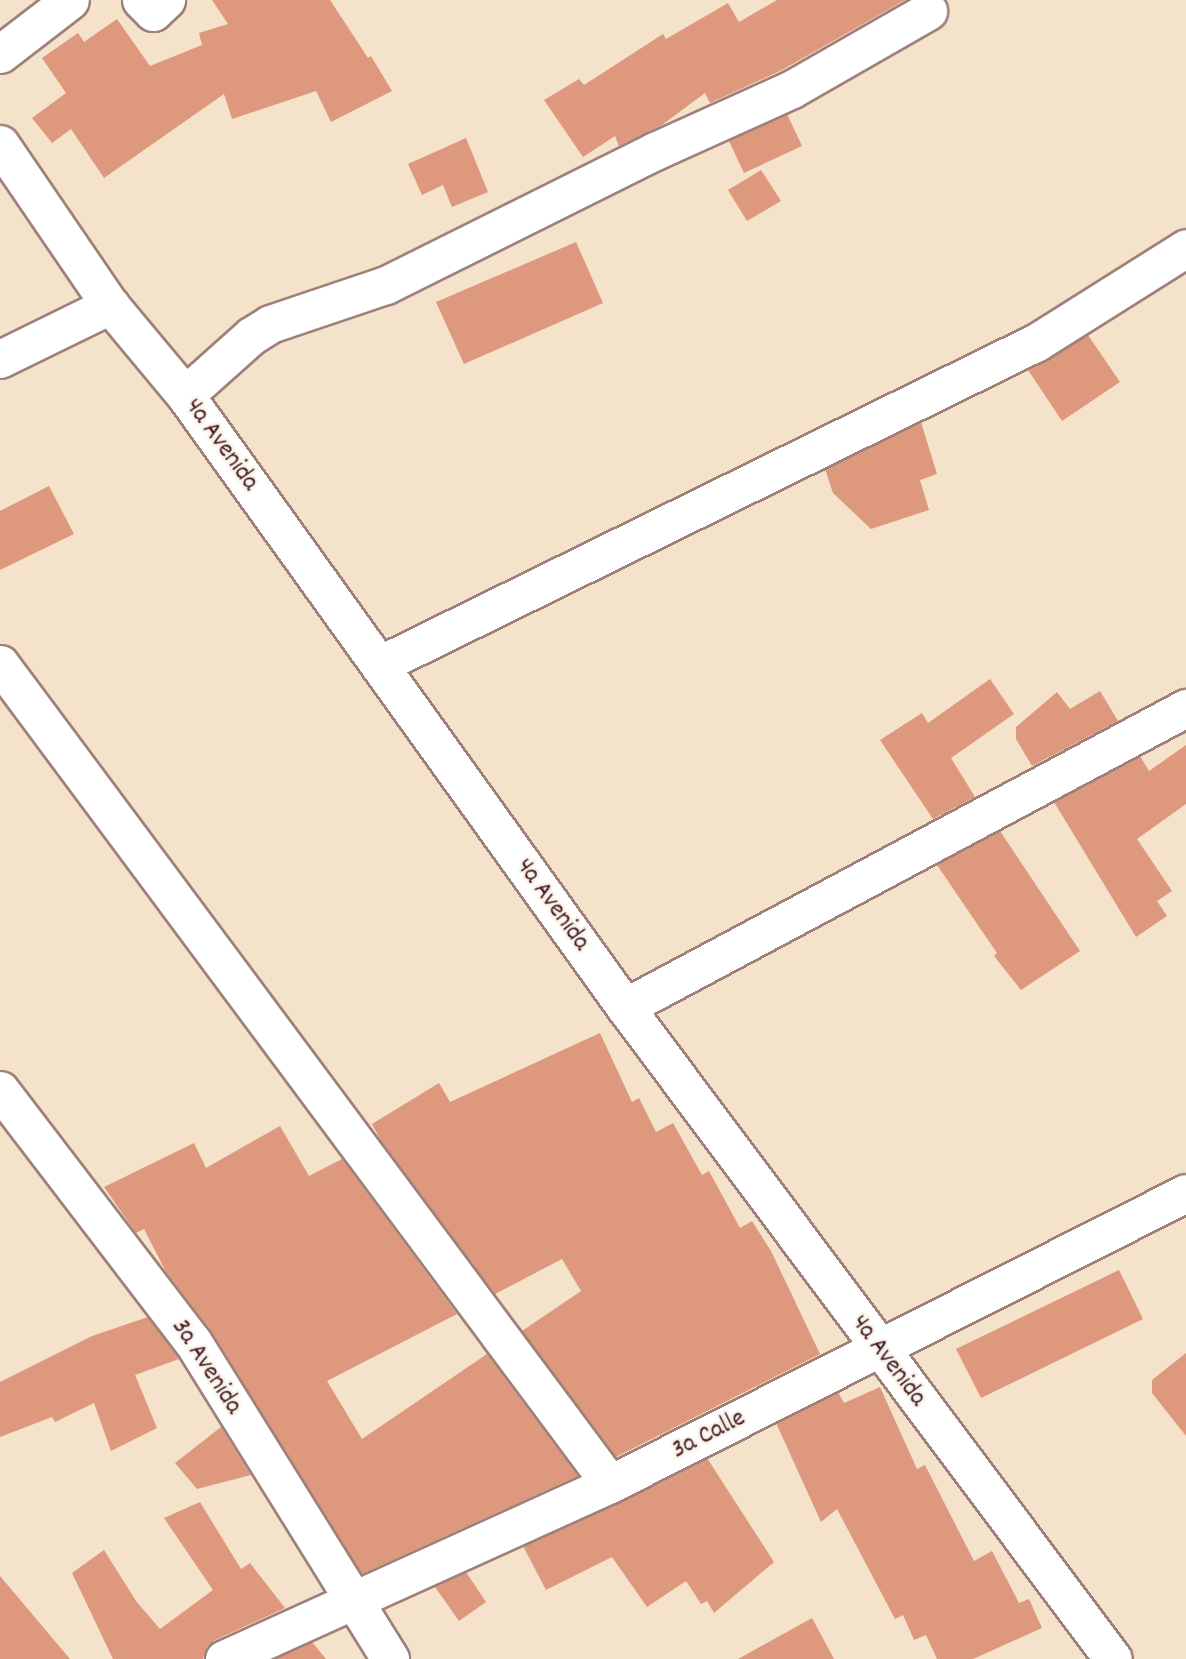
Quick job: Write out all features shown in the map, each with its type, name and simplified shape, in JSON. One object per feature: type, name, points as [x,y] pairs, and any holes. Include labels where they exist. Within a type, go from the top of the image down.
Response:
[{"type":"street","points":[[0,54],[70,0]]},
{"type":"street","points":[[141,0],[153,12],[166,0]]},
{"type":"street","points":[[185,395],[251,335],[270,324],[386,285],[654,151],[792,89],[928,11]]},
{"type":"street","name":"4a Avenida","points":[[0,144],[110,305],[185,395],[625,1007],[1113,1659]]},
{"type":"street","points":[[379,665],[1037,342],[1186,248]]},
{"type":"street","points":[[0,359],[110,305]]},
{"type":"street","points":[[0,664],[610,1485]]},
{"type":"street","points":[[625,1007],[1186,708]]},
{"type":"street","name":"3a Avenida","points":[[0,1090],[193,1342],[390,1659]]},
{"type":"street","name":"3a Calle","points":[[224,1659],[610,1485],[1186,1193]]},
{"type":"building","points":[[212,0],[330,0],[368,58],[371,56],[392,91],[331,122],[316,91],[232,119],[224,94],[104,178],[71,129],[52,143],[32,118],[66,93],[42,58],[78,33],[84,42],[117,19],[150,66],[202,45],[199,33],[228,24]]},
{"type":"building","points":[[777,0],[905,0],[782,70],[710,103],[705,93],[662,125],[619,146],[615,136],[583,157],[544,100],[579,79],[584,85],[663,34],[666,39],[728,3],[739,22]]},
{"type":"building","points":[[787,114],[802,146],[744,173],[729,141]]},
{"type":"building","points":[[466,138],[488,192],[452,207],[443,185],[422,195],[408,164]]},
{"type":"building","points":[[761,170],[781,201],[747,221],[728,190]]},
{"type":"building","points":[[576,242],[603,303],[464,364],[436,302]]},
{"type":"building","points":[[1088,335],[1120,382],[1062,421],[1028,370]]},
{"type":"building","points":[[921,422],[937,474],[920,480],[929,510],[871,529],[833,493],[825,469]]},
{"type":"building","points":[[49,486],[74,534],[0,570],[0,511]]},
{"type":"building","points":[[990,679],[1014,714],[951,758],[975,797],[933,819],[880,740],[922,713],[928,723]]},
{"type":"building","points":[[1100,691],[1118,721],[1032,766],[1016,739],[1016,727],[1057,692],[1070,709]]},
{"type":"building","points":[[1186,745],[1186,804],[1137,839],[1172,891],[1157,901],[1167,916],[1136,937],[1054,802],[1140,756],[1149,771]]},
{"type":"building","points":[[1000,831],[1080,951],[1021,990],[994,956],[997,953],[937,865]]},
{"type":"building","points":[[600,1033],[632,1102],[639,1098],[656,1132],[673,1123],[702,1175],[709,1171],[740,1228],[752,1221],[771,1251],[820,1354],[616,1457],[522,1331],[581,1291],[562,1259],[495,1294],[381,1141],[372,1124],[439,1083],[450,1102]]},
{"type":"building","points":[[280,1126],[309,1176],[342,1159],[457,1314],[327,1381],[362,1439],[487,1354],[578,1476],[362,1574],[211,1331],[166,1272],[144,1229],[136,1233],[104,1187],[194,1143],[206,1168]]},
{"type":"building","points":[[1119,1270],[1143,1319],[981,1398],[956,1349]]},
{"type":"building","points":[[148,1317],[179,1359],[135,1375],[157,1428],[111,1451],[94,1403],[55,1422],[52,1417],[0,1437],[0,1382],[92,1336]]},
{"type":"building","points":[[1186,1353],[1186,1436],[1152,1393],[1152,1380]]},
{"type":"building","points":[[880,1387],[917,1469],[925,1465],[974,1561],[992,1551],[1019,1603],[1029,1599],[1042,1628],[973,1659],[937,1659],[926,1635],[914,1640],[903,1615],[895,1619],[837,1509],[821,1522],[776,1423],[838,1392],[844,1403]]},
{"type":"building","points":[[221,1427],[251,1475],[197,1489],[175,1463]]},
{"type":"building","points":[[707,1458],[774,1562],[714,1613],[707,1601],[701,1604],[686,1581],[647,1607],[612,1557],[546,1590],[523,1546]]},
{"type":"building","points":[[200,1502],[241,1569],[250,1563],[285,1608],[215,1640],[207,1647],[203,1659],[113,1659],[72,1573],[104,1550],[136,1601],[160,1629],[213,1590],[164,1518]]},
{"type":"building","points":[[466,1572],[486,1602],[459,1621],[435,1587]]},
{"type":"building","points":[[0,1576],[70,1659],[0,1659]]},
{"type":"building","points":[[812,1618],[834,1659],[738,1659]]},
{"type":"building","points":[[312,1642],[326,1659],[275,1659]]}]
